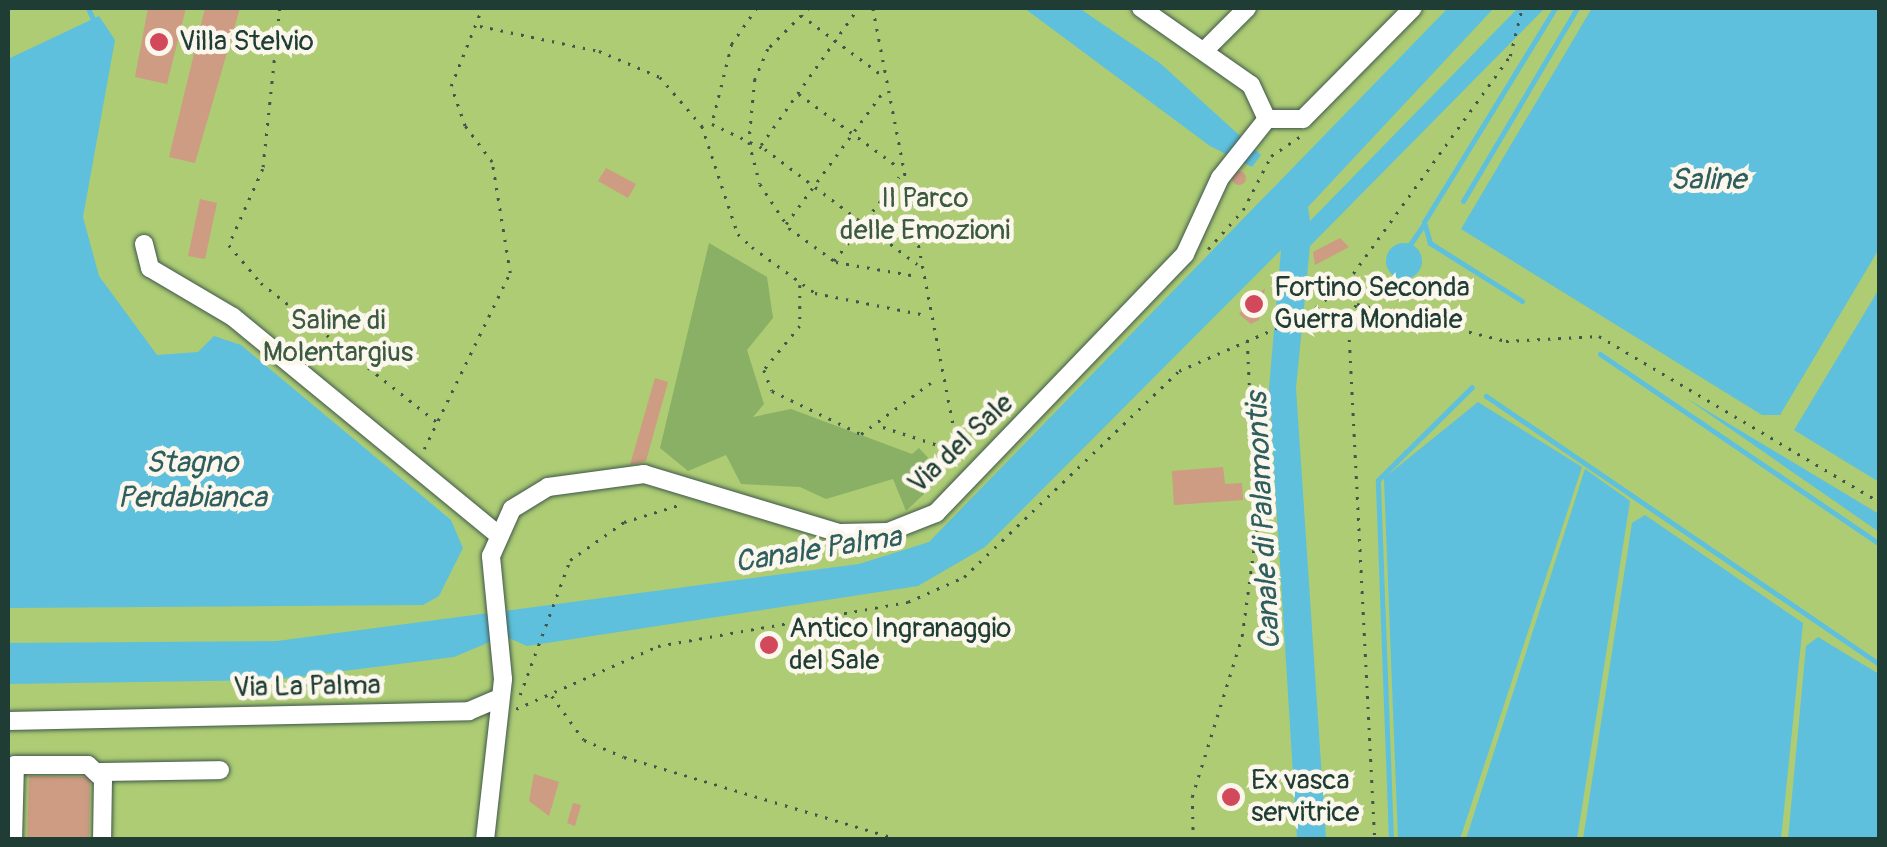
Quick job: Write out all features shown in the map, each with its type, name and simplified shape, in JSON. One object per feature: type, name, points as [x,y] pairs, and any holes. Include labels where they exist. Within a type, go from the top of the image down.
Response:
[{"type":"street","points":[[1141,8],[1250,84],[1267,119],[1303,119],[1413,8]]},
{"type":"street","points":[[1204,51],[1247,8]]},
{"type":"street","name":"Via del Sale","points":[[496,532],[526,497],[591,478],[644,474],[840,533],[904,526],[936,513],[1185,254],[1232,162],[1267,119]]},
{"type":"street","points":[[144,244],[150,268],[222,308],[496,532],[494,597],[500,646],[485,840]]},
{"type":"street","name":"Via La Palma","points":[[8,721],[469,711],[495,700]]},
{"type":"street","points":[[13,840],[15,766],[96,772],[220,770]]},
{"type":"street","points":[[96,772],[102,840]]},
{"type":"path","points":[[280,8],[263,169],[228,245],[261,283],[438,422]]},
{"type":"path","points":[[414,468],[510,273],[492,162],[465,126],[452,86],[458,53],[480,26],[482,8]]},
{"type":"path","points":[[758,8],[732,44],[712,124],[760,147],[810,190],[916,264]]},
{"type":"path","points":[[809,8],[800,14],[755,79],[749,142],[760,184],[786,224],[834,261],[919,276]]},
{"type":"path","points":[[760,147],[858,8]]},
{"type":"path","points":[[873,8],[938,378],[968,482]]},
{"type":"path","points":[[670,495],[691,500],[604,532],[560,577],[535,655],[512,709],[658,646],[948,586],[1015,536],[1179,370],[1308,314],[1342,288],[1517,42],[1522,8]]},
{"type":"path","points":[[800,14],[884,77]]},
{"type":"path","points":[[480,26],[599,51],[660,76],[702,126],[738,234],[800,284],[855,307],[926,315]]},
{"type":"path","points":[[786,224],[886,88]]},
{"type":"path","points":[[798,93],[899,168]]},
{"type":"path","points":[[834,261],[900,176]]},
{"type":"path","points":[[800,284],[800,326],[767,362],[765,383],[854,433],[881,427],[938,378]]},
{"type":"path","points":[[1342,288],[1356,304],[1506,341],[1599,336],[1880,502]]},
{"type":"path","points":[[1356,304],[1349,329],[1375,840]]},
{"type":"path","points":[[1192,840],[1192,797],[1242,636],[1256,532],[1247,338]]},
{"type":"path","points":[[881,427],[958,452]]},
{"type":"path","points":[[552,695],[584,740],[624,757],[901,840]]},
{"type":"green space","name":"Saline di Molentargius","points":[[8,8],[1879,8],[1879,839],[8,839]]},
{"type":"green space","points":[[709,243],[767,277],[773,318],[747,350],[764,404],[753,417],[791,409],[912,454],[919,448],[944,475],[906,511],[893,479],[826,499],[800,487],[741,484],[726,455],[688,471],[660,448]]},
{"type":"water","points":[[1024,8],[1079,8],[1161,64],[1261,155],[1252,167],[1210,146]]},
{"type":"water","points":[[1448,8],[1494,8],[1308,207],[1310,221],[1518,8],[1545,8],[1310,246],[1296,388],[1326,839],[1297,839],[1269,388],[1281,250],[985,547],[918,586],[527,646],[504,636],[454,657],[273,680],[8,684],[8,643],[277,641],[859,564],[929,542]]},
{"type":"water","name":"Saline","points":[[1592,8],[1879,8],[1879,249],[1780,415],[1762,415],[1461,229]]},
{"type":"water","name":"Stagno Perdabianca","points":[[99,16],[115,40],[83,217],[99,276],[157,355],[198,352],[214,336],[241,345],[451,520],[463,548],[439,596],[423,605],[8,608],[8,59]]},
{"type":"water","points":[[1404,243],[1417,248],[1422,261],[1417,274],[1404,279],[1391,274],[1386,261],[1391,248]]},
{"type":"water","points":[[1879,289],[1879,482],[1794,430]]},
{"type":"water","points":[[1686,398],[1879,514],[1879,532]]},
{"type":"water","points":[[1478,402],[1582,467],[1460,839],[1398,839],[1384,478]]},
{"type":"water","points":[[1585,469],[1630,501],[1577,839],[1466,839]]},
{"type":"water","points":[[1645,515],[1803,623],[1781,839],[1583,839],[1632,523]]},
{"type":"water","points":[[1818,637],[1879,674],[1879,839],[1788,839],[1806,646]]},
{"type":"building","name":"Villa Stelvio","points":[[148,8],[186,8],[167,84],[135,77]]},
{"type":"building","points":[[205,8],[240,8],[195,163],[169,157]]},
{"type":"building","points":[[606,168],[636,184],[628,198],[598,181]]},
{"type":"building","points":[[1239,171],[1246,178],[1239,185],[1232,178]]},
{"type":"building","points":[[200,199],[217,203],[205,259],[188,256]]},
{"type":"building","name":"Fortino Seconda Guerra Mondiale","points":[[1340,238],[1349,247],[1315,265],[1313,252]]},
{"type":"building","name":"Fortino Seconda Guerra Mondiale","points":[[1265,288],[1259,320],[1251,324],[1239,314]]},
{"type":"building","points":[[655,378],[668,382],[646,461],[630,465]]},
{"type":"building","points":[[1223,467],[1225,484],[1242,483],[1243,500],[1174,505],[1172,471]]},
{"type":"building","points":[[534,774],[559,782],[549,816],[529,801]]},
{"type":"building","points":[[29,776],[90,777],[89,840],[27,840]]},
{"type":"building","points":[[573,803],[581,805],[575,826],[567,823]]},
{"type":"waterway","points":[[88,8],[92,17]]},
{"type":"waterway","points":[[1522,301],[1430,243],[1424,222],[1555,8]]},
{"type":"waterway","points":[[1463,201],[1577,8]]},
{"type":"waterway","points":[[1409,246],[1423,225]]},
{"type":"waterway","points":[[1600,354],[1880,544]]},
{"type":"waterway","points":[[1391,840],[1378,480],[1472,387]]},
{"type":"waterway","points":[[1486,396],[1880,665]]},
{"type":"place","name":"Villa Stelvio","points":[[159,42]]},
{"type":"place","name":"Fortino Seconda Guerra Mondiale","points":[[1254,304]]},
{"type":"place","name":"Antico Ingranaggio del Sale","points":[[769,645]]},
{"type":"place","name":"Ex vasca servitrice","points":[[1231,797]]},
{"type":"park label","name":"Il Parco delle Emozioni","points":[[925,215]]},
{"type":"water label","name":"Canale di Palamontis","points":[[1264,521]]},
{"type":"water label","name":"Canale Palma","points":[[818,550]]}]
